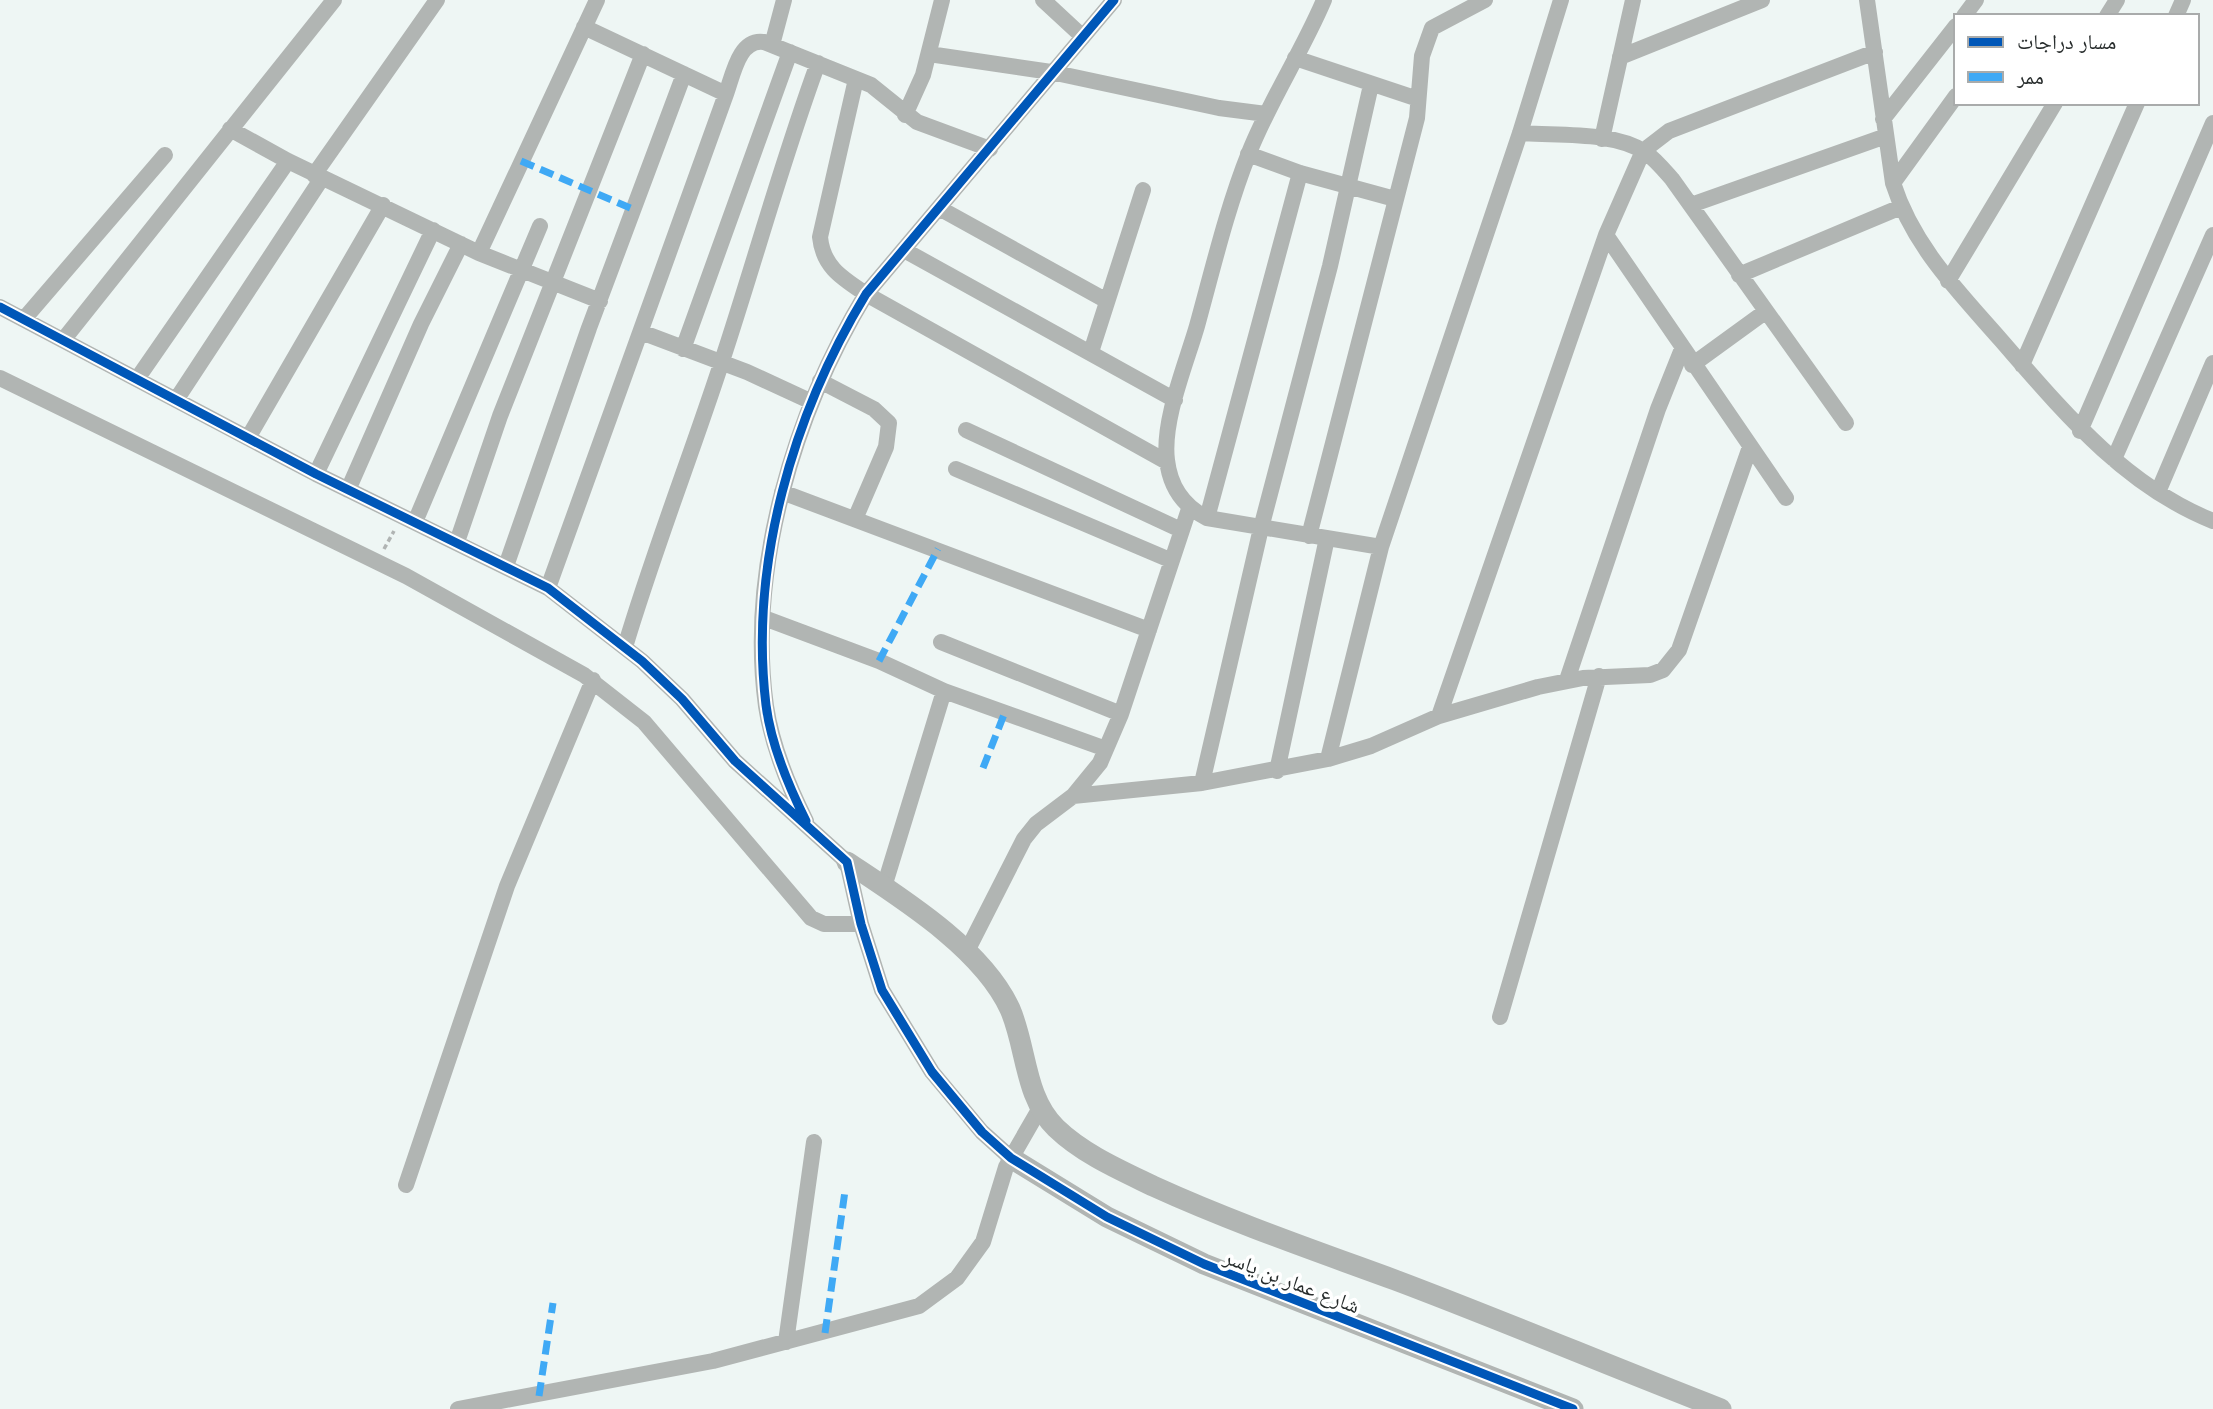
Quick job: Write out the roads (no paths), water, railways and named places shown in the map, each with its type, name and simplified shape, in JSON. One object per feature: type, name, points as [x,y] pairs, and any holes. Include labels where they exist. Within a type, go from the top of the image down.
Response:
[{"type":"street","points":[[64,339],[334,0]]},
{"type":"street","points":[[176,400],[318,176],[438,0]]},
{"type":"street","points":[[479,253],[597,0]]},
{"type":"street","points":[[772,45],[784,0]]},
{"type":"street","points":[[905,115],[929,54],[942,0]]},
{"type":"street","points":[[1043,0],[1083,37]]},
{"type":"street","points":[[812,833],[786,780],[766,708],[764,618],[770,553],[782,492],[812,402],[841,335],[866,293],[1114,0]]},
{"type":"street","points":[[1324,0],[1248,154],[1175,400],[1166,449],[1167,462],[1177,493],[1189,509],[1207,518],[1381,547]]},
{"type":"street","points":[[1447,0],[1458,13]]},
{"type":"street","points":[[1309,536],[1417,118],[1422,56],[1432,28],[1485,0]]},
{"type":"street","points":[[1328,759],[1381,547],[1520,133],[1561,0]]},
{"type":"street","points":[[1602,139],[1633,0]]},
{"type":"street","points":[[1620,57],[1762,0]]},
{"type":"street","points":[[1867,0],[1893,183],[1901,208],[1948,281],[2080,431],[2158,492],[2212,516]]},
{"type":"street","points":[[584,27],[726,94]]},
{"type":"street","points":[[1883,119],[1954,29]]},
{"type":"street","points":[[548,588],[726,94],[748,45],[757,41],[772,45],[872,85],[905,115],[990,149]]},
{"type":"street","points":[[683,349],[790,52]]},
{"type":"street","points":[[1439,716],[1606,235],[1643,151],[1669,131],[1875,52]]},
{"type":"street","points":[[457,542],[500,416],[643,54]]},
{"type":"street","points":[[929,54],[1051,72],[1219,108],[1266,114]]},
{"type":"street","points":[[1295,58],[1418,99]]},
{"type":"street","points":[[625,647],[657,544],[722,363],[784,159],[818,63]]},
{"type":"street","points":[[506,566],[684,75]]},
{"type":"street","points":[[856,79],[820,237],[826,261],[834,272],[866,293],[1167,462]]},
{"type":"street","points":[[1202,783],[1261,528],[1349,188],[1371,85]]},
{"type":"street","points":[[1893,183],[1954,99]]},
{"type":"street","points":[[1948,281],[2054,105]]},
{"type":"street","points":[[2022,365],[2136,105]]},
{"type":"street","points":[[2080,431],[2213,123]]},
{"type":"street","points":[[230,129],[318,176],[479,253],[600,301]]},
{"type":"street","points":[[1520,133],[1602,139],[1643,151],[1672,179],[1846,423]]},
{"type":"street","points":[[1691,205],[1886,136]]},
{"type":"street","points":[[1248,154],[1349,188],[1395,199]]},
{"type":"street","points":[[24,319],[165,155]]},
{"type":"street","points":[[137,379],[288,161]]},
{"type":"street","points":[[1207,518],[1300,173]]},
{"type":"street","points":[[1091,352],[1143,190]]},
{"type":"street","points":[[248,438],[383,205]]},
{"type":"street","points":[[939,208],[1107,301]]},
{"type":"street","points":[[1739,275],[1901,208]]},
{"type":"street","points":[[415,522],[540,226]]},
{"type":"street","points":[[316,474],[433,230]]},
{"type":"street","points":[[1606,235],[1692,365],[1786,498]]},
{"type":"street","points":[[2114,459],[2213,235]]},
{"type":"street","points":[[348,490],[421,324],[461,244]]},
{"type":"street","points":[[904,250],[1175,400]]},
{"type":"street","points":[[0,307],[316,474],[548,588],[625,647],[682,699],[735,761],[847,862],[861,924],[882,990],[932,1072],[982,1132],[1014,1154]]},
{"type":"street","points":[[1692,365],[1765,312]]},
{"type":"street","points":[[641,332],[812,402]]},
{"type":"street","points":[[1567,680],[1658,410],[1682,349]]},
{"type":"street","points":[[2158,492],[2213,363]]},
{"type":"street","points":[[0,378],[406,576],[539,647],[593,681],[644,722],[811,918],[824,924],[861,924]]},
{"type":"street","points":[[821,381],[874,409],[889,423],[886,447],[855,519]]},
{"type":"street","points":[[966,430],[1181,530]]},
{"type":"street","points":[[1073,796],[1202,783],[1277,771],[1371,746],[1439,716],[1567,680],[1650,675],[1663,670],[1679,650],[1750,447]]},
{"type":"street","points":[[956,469],[1170,560]]},
{"type":"street","points":[[782,492],[1149,630]]},
{"type":"street","points":[[966,953],[1024,839],[1036,824],[1089,780],[1106,750],[1121,714],[1189,509]]},
{"type":"street","points":[[1277,771],[1328,538]]},
{"type":"street","points":[[764,618],[879,661],[944,691],[1106,750]]},
{"type":"street","points":[[941,642],[1121,714]]},
{"type":"street","points":[[1500,1017],[1599,676]]},
{"type":"street","points":[[406,1185],[506,886],[593,681]]},
{"type":"street","points":[[884,887],[944,691]]},
{"type":"street","name":"شارع عمار بن ياسر","points":[[847,862],[884,887],[966,953],[988,976],[1009,1008],[1040,1108],[1055,1128],[1078,1145],[1125,1172],[1208,1212],[1399,1282],[1721,1409]]},
{"type":"street","points":[[458,1409],[635,1378],[905,1311],[945,1288],[966,1267],[983,1242],[1002,1179],[1040,1108]]},
{"type":"street","points":[[786,1342],[814,1142]]},
{"type":"street","name":"شارع عمار بن ياسر","points":[[1014,1154],[1107,1217],[1204,1264],[1573,1409]]}]
